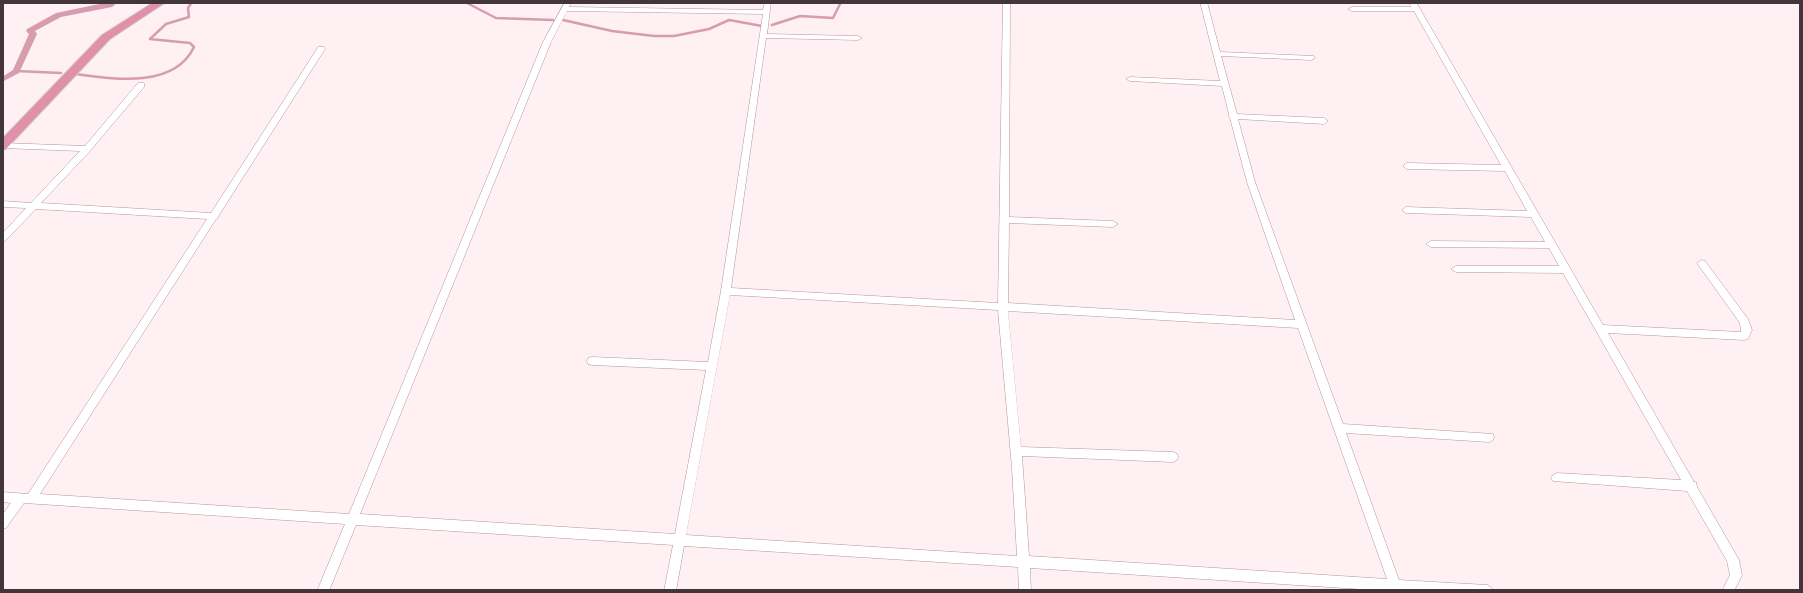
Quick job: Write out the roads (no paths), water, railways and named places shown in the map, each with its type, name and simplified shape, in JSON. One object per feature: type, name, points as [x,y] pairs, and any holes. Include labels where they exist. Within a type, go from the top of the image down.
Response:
[{"type":"highway","points":[[2,142],[89,42],[150,2]]},
{"type":"highway","points":[[2,142],[50,99],[106,37],[161,2]]},
{"type":"highway","points":[[36,100],[50,99]]},
{"type":"street","points":[[675,11],[678,2]]},
{"type":"street","points":[[705,11],[708,2]]},
{"type":"street","points":[[1007,2],[1003,308],[1025,561],[1025,591]]},
{"type":"street","points":[[1203,2],[1251,182],[1397,588]]},
{"type":"street","points":[[323,591],[496,165],[547,43],[566,5],[675,11],[767,7],[726,291],[670,591]]},
{"type":"street","points":[[1352,9],[1414,5],[1692,486],[1735,567],[1735,582],[1728,591]]},
{"type":"street","points":[[763,36],[859,37]]},
{"type":"street","points":[[2,524],[26,499],[215,216],[321,49]]},
{"type":"street","points":[[1216,54],[1311,58]]},
{"type":"street","points":[[1130,79],[1224,84]]},
{"type":"street","points":[[2,239],[87,149],[141,85]]},
{"type":"street","points":[[1232,116],[1324,121]]},
{"type":"street","points":[[2,142],[87,149]]},
{"type":"street","points":[[1407,166],[1508,168]]},
{"type":"street","points":[[2,204],[215,216]]},
{"type":"street","points":[[1406,210],[1534,214]]},
{"type":"street","points":[[1004,220],[1113,224]]},
{"type":"street","points":[[1431,244],[1553,245]]},
{"type":"street","points":[[1602,329],[1744,336],[1747,330],[1745,322],[1702,263]]},
{"type":"street","points":[[1456,269],[1567,270]]},
{"type":"street","points":[[726,291],[1302,324]]},
{"type":"street","points":[[592,361],[712,366]]},
{"type":"street","points":[[1339,428],[1489,437]]},
{"type":"street","points":[[1016,451],[1173,457]]},
{"type":"street","points":[[1558,478],[1692,486]]},
{"type":"street","points":[[2,497],[1025,561],[1397,588],[1487,591]]},
{"type":"waterway","points":[[2,80],[16,71],[33,34],[30,31],[59,15],[114,2]]},
{"type":"waterway","points":[[76,74],[125,79],[158,75],[172,70],[185,60],[194,47],[190,43],[150,39],[166,24],[189,17],[188,8],[192,2]]},
{"type":"waterway","points":[[465,2],[496,18],[553,20]]},
{"type":"waterway","points":[[772,25],[800,16],[833,18],[841,2]]},
{"type":"waterway","points":[[563,20],[612,31],[654,36],[674,36],[709,29],[729,20],[762,26]]},
{"type":"waterway","points":[[16,71],[61,73]]}]
